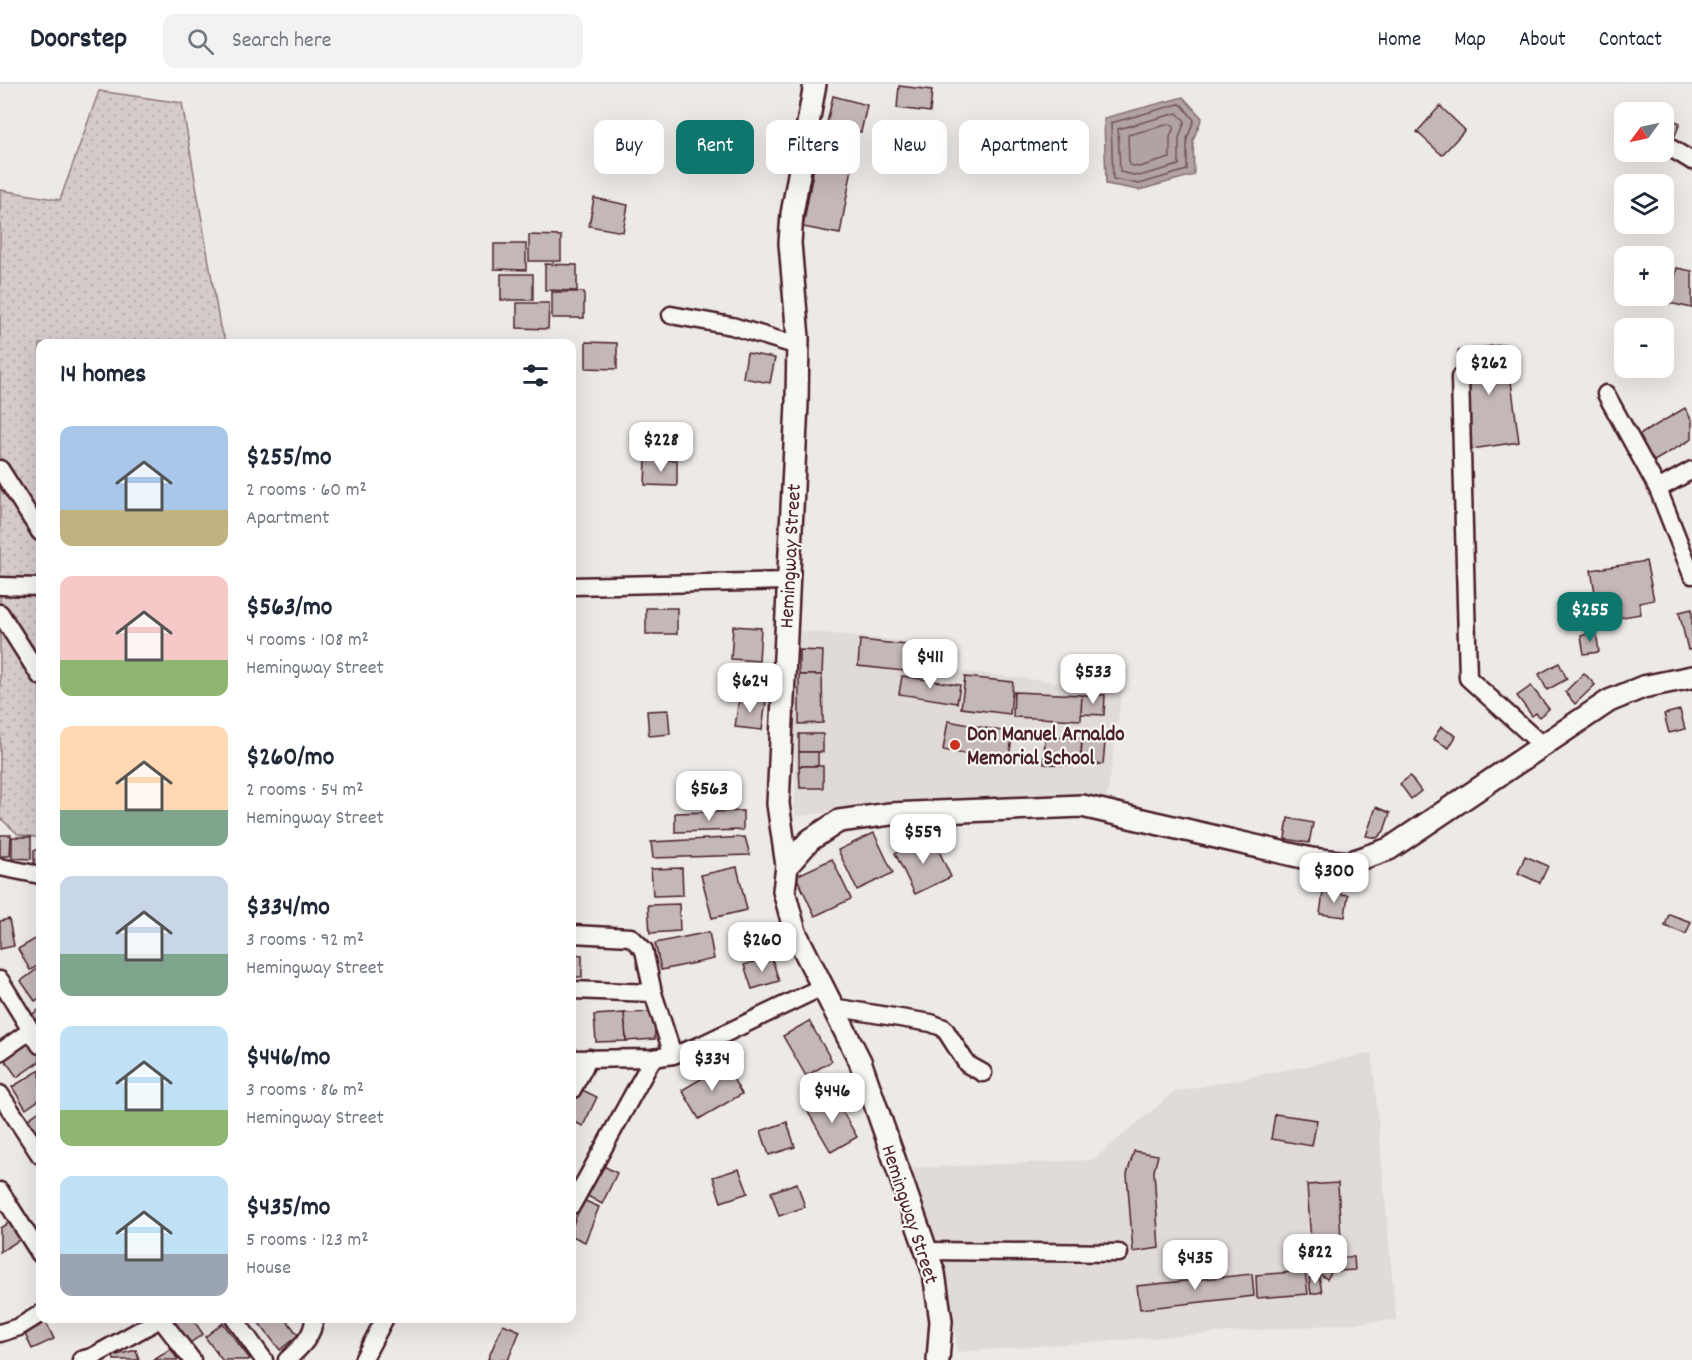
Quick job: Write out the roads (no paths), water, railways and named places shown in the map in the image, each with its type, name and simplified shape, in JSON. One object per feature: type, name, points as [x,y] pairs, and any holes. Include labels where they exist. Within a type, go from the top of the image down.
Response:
[{"type":"main road","name":"Hemingway Street","points":[[815,84],[792,214],[790,243],[798,346],[778,804],[787,866],[784,891],[795,932],[860,1061],[934,1273],[940,1321],[938,1360]]},
{"type":"main road","points":[[787,866],[810,840],[839,821],[890,814],[1082,806],[1311,859],[1348,863],[1389,849],[1609,701],[1643,687],[1692,677]]},
{"type":"street","points":[[1674,150],[1692,161]]},
{"type":"street","points":[[671,315],[732,326],[798,346]]},
{"type":"street","points":[[1460,377],[1468,678],[1543,746]]},
{"type":"street","points":[[1606,394],[1659,489],[1692,575]]},
{"type":"street","points":[[0,470],[36,526]]},
{"type":"street","points":[[1659,489],[1692,470]]},
{"type":"street","points":[[576,586],[788,581]]},
{"type":"street","points":[[0,586],[36,587]]},
{"type":"street","points":[[0,613],[36,670]]},
{"type":"street","points":[[0,867],[36,874]]},
{"type":"street","points":[[576,934],[631,937],[645,950],[653,993],[673,1055]]},
{"type":"street","points":[[0,980],[36,1039]]},
{"type":"street","points":[[576,1059],[654,1058],[673,1055],[699,1046],[822,987]]},
{"type":"street","points":[[576,990],[653,993]]},
{"type":"street","points":[[832,1007],[931,1023],[944,1028],[967,1064],[983,1073]]},
{"type":"street","points":[[0,1052],[30,1031]]},
{"type":"street","points":[[576,1082],[589,1058]]},
{"type":"street","points":[[576,1198],[654,1058]]},
{"type":"street","points":[[0,1094],[36,1149]]},
{"type":"street","points":[[0,1191],[36,1248]]},
{"type":"street","points":[[926,1251],[1119,1253]]},
{"type":"street","points":[[0,1333],[19,1327],[36,1316]]},
{"type":"street","points":[[81,1360],[92,1357],[153,1323]]},
{"type":"street","points":[[163,1323],[192,1360]]},
{"type":"street","points":[[238,1323],[264,1360]]},
{"type":"street","points":[[287,1360],[302,1346],[314,1327],[314,1323]]},
{"type":"street","points":[[363,1360],[382,1323]]},
{"type":"water","points":[[1183,97],[1202,118],[1193,140],[1194,175],[1139,190],[1106,184],[1104,118]]},
{"type":"place","name":"Don Manuel Arnaldo Memorial School","points":[[955,745]]}]
